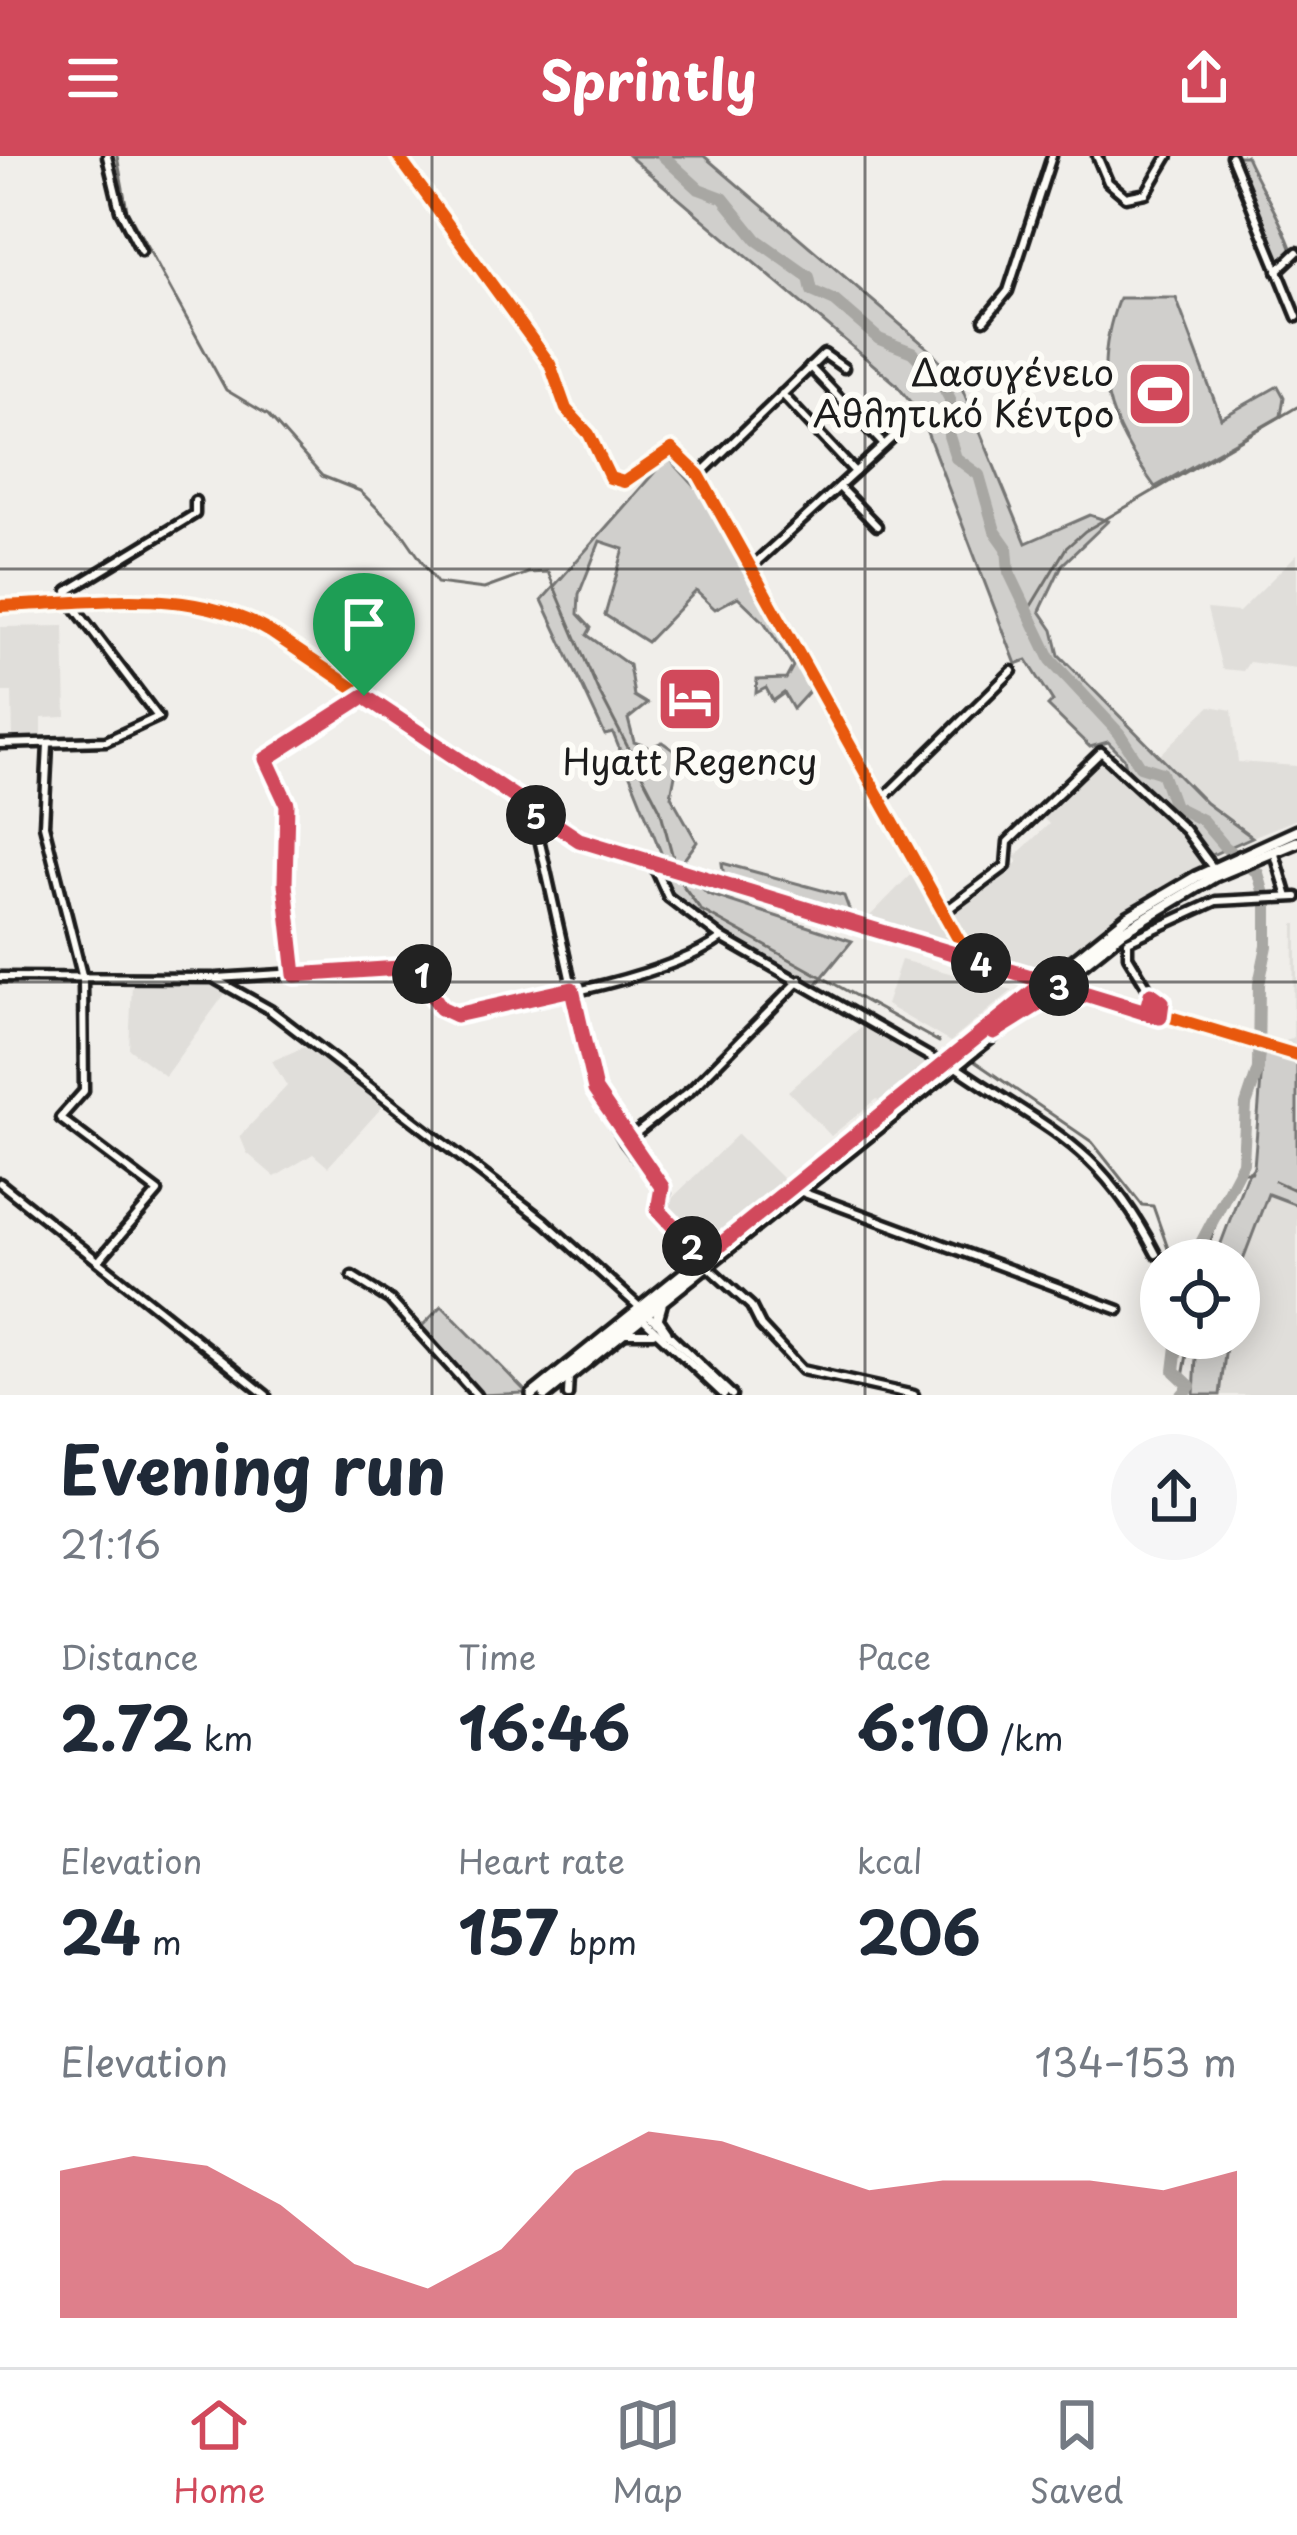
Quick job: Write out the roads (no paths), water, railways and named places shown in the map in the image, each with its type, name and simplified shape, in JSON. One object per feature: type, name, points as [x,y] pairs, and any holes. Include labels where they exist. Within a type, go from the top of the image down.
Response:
[{"type":"main road","points":[[532,1395],[642,1313],[1049,983],[1222,867],[1297,831]]},
{"type":"main road","points":[[1260,852],[1297,842]]},
{"type":"main road","points":[[972,1045],[994,1032],[1049,983]]},
{"type":"main road","points":[[545,1395],[799,1191],[950,1062]]},
{"type":"main road","points":[[663,1302],[657,1319],[664,1335]]},
{"type":"street","points":[[107,156],[120,210],[141,250]]},
{"type":"street","points":[[398,156],[550,364],[566,409],[589,434],[610,478],[624,482],[672,449],[699,475],[970,960]]},
{"type":"street","points":[[984,320],[1008,291],[1052,156]]},
{"type":"street","points":[[1096,156],[1108,182],[1126,197],[1146,193],[1168,156]]},
{"type":"street","points":[[1231,156],[1297,317]]},
{"type":"street","points":[[1277,271],[1297,252]]},
{"type":"street","points":[[699,475],[826,353],[844,368]]},
{"type":"street","points":[[810,367],[884,445]]},
{"type":"street","points":[[782,394],[855,472]]},
{"type":"street","points":[[751,567],[896,434]]},
{"type":"street","points":[[839,488],[877,526]]},
{"type":"street","points":[[0,744],[119,738],[158,717],[72,604],[68,591],[195,514],[196,501]]},
{"type":"street","points":[[0,606],[154,599],[230,611],[272,633],[554,827],[664,868],[1297,1055]]},
{"type":"street","points":[[882,800],[1012,671]]},
{"type":"street","points":[[295,975],[285,884],[287,804],[266,759],[364,696]]},
{"type":"street","points":[[48,744],[44,825],[83,979],[84,1091],[60,1118],[158,1192],[101,1258]]},
{"type":"street","points":[[944,912],[1006,866],[1008,842],[1102,752],[1222,867]]},
{"type":"street","points":[[533,813],[595,1090],[664,1193],[658,1210],[751,1306],[761,1326],[802,1370],[914,1395]]},
{"type":"street","points":[[542,838],[554,827]]},
{"type":"street","points":[[1160,1017],[1162,1002],[1151,994],[1128,956],[1128,941],[1208,903],[1245,896],[1292,897],[1274,851]]},
{"type":"street","points":[[652,864],[668,897],[722,938],[950,1062],[1041,1118],[1092,1158],[1146,1239]]},
{"type":"street","points":[[0,977],[213,978],[414,967],[441,1008],[456,1015],[690,956],[722,938]]},
{"type":"street","points":[[213,978],[270,1010],[544,1221],[728,1395]]},
{"type":"street","points":[[626,1142],[691,1090],[800,980]]},
{"type":"street","points":[[994,1032],[1045,1000],[1086,994]]},
{"type":"street","points":[[1146,1012],[1151,994]]},
{"type":"street","points":[[0,1183],[101,1258],[266,1395]]},
{"type":"street","points":[[799,1191],[1119,1310]]},
{"type":"street","points":[[352,1276],[390,1300],[476,1395]]},
{"type":"street","points":[[622,1334],[640,1330],[664,1335]]},
{"type":"street","points":[[568,1395],[569,1376]]},
{"type":"waterway","points":[[117,156],[127,210],[226,390],[268,415],[322,476],[360,491],[403,534],[437,583],[484,589],[528,573],[548,572],[597,688],[660,809],[679,880],[701,910],[939,1042]]},
{"type":"waterway","points":[[663,156],[699,189],[723,198],[757,240],[809,277],[812,291],[835,301],[879,339],[912,352],[939,379],[950,399],[949,436],[956,458],[979,475],[995,531],[1007,548],[1009,572],[1051,660],[1119,733],[1140,766],[1162,773],[1174,806],[1202,820],[1225,847],[1258,873],[1267,905],[1267,946],[1259,984],[1258,1069],[1246,1105],[1243,1163],[1203,1239]]},
{"type":"waterway","points":[[1028,611],[1066,548],[1085,531],[1297,407]]},
{"type":"waterway","points":[[971,1059],[1092,1142],[1142,1205],[1153,1206],[1165,1239]]},
{"type":"waterway","points":[[1241,1172],[1252,1172]]},
{"type":"waterway","points":[[1275,1181],[1297,1191]]},
{"type":"waterway","points":[[1211,1239],[1218,1214]]},
{"type":"waterway","points":[[1175,1359],[1174,1371],[1190,1386],[1182,1395]]},
{"type":"waterway","points":[[1183,1377],[1186,1359]]},
{"type":"place","name":"Δασυγένειο Αθλητικό Κέντρο","points":[[1160,394]]},
{"type":"place","name":"Hyatt Regency","points":[[690,699]]}]
